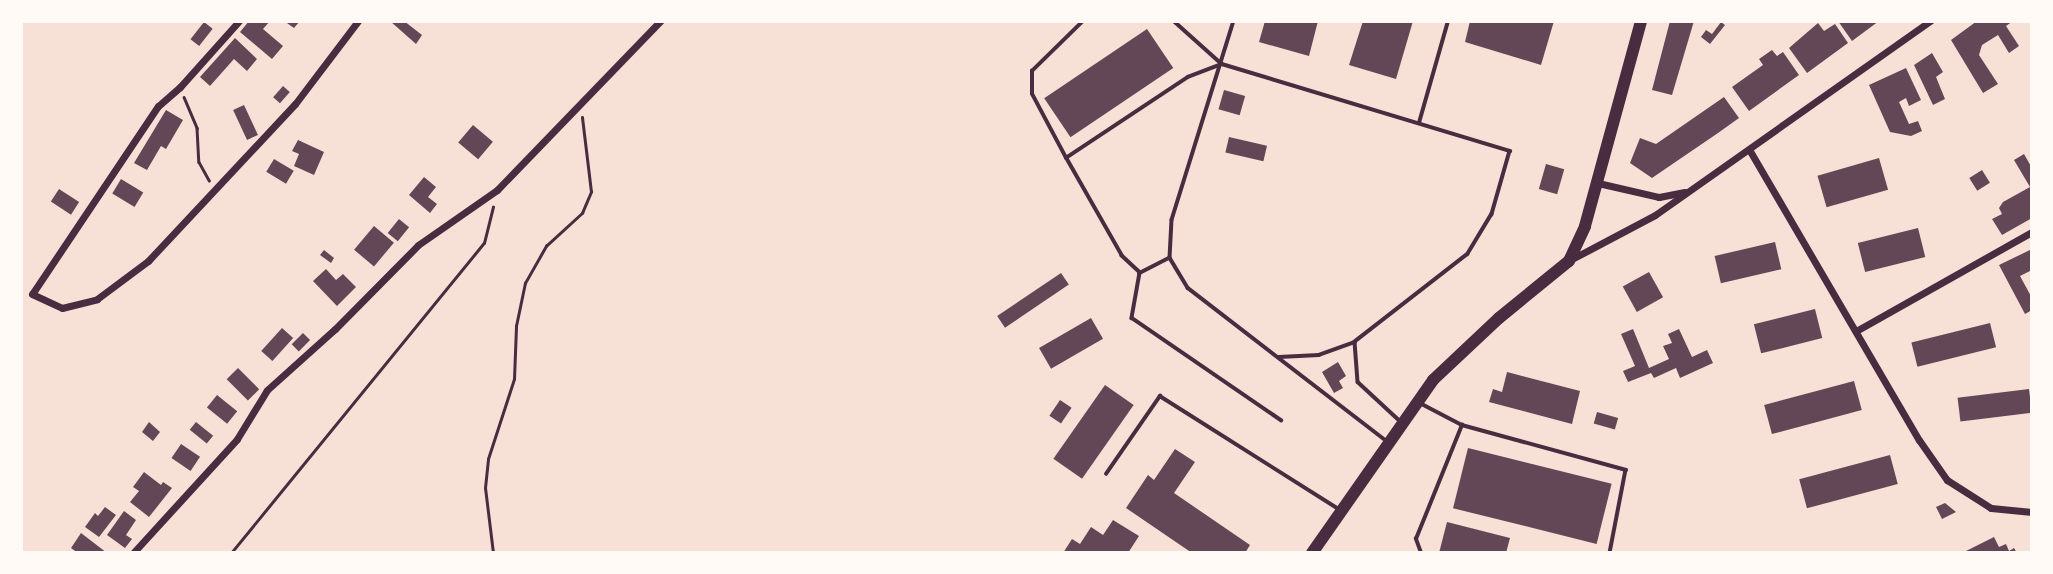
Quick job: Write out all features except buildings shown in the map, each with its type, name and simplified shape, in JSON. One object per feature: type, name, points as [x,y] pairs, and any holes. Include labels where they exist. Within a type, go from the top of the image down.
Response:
[{"type":"main road","points":[[1312,553],[1433,380],[1569,261],[1585,226],[1598,183],[1641,21]]},
{"type":"street","points":[[239,21],[180,87],[158,106],[32,294],[62,308],[97,299],[148,261],[216,192],[295,104],[358,21]]},
{"type":"street","points":[[133,553],[237,439],[267,390],[335,329],[418,244],[497,190],[660,21]]},
{"type":"street","points":[[1569,261],[1606,244],[1750,151],[1930,21]]},
{"type":"street","points":[[1750,151],[1919,440],[1947,480],[1991,508],[2032,512]]},
{"type":"street","points":[[1598,183],[1659,197],[1689,191]]},
{"type":"street","points":[[1856,331],[2032,232]]},
{"type":"lane","points":[[1083,21],[1032,71],[1032,94],[1122,256],[1140,272]]},
{"type":"lane","points":[[1174,21],[1222,64],[1510,151],[1492,214],[1468,254],[1354,342],[1319,355],[1279,357]]},
{"type":"lane","points":[[1234,21],[1172,220],[1170,258],[1188,288],[1388,442]]},
{"type":"lane","points":[[1419,124],[1448,21]]},
{"type":"lane","points":[[1066,158],[1188,77],[1222,64]]},
{"type":"lane","points":[[1140,272],[1170,258]]},
{"type":"lane","points":[[1140,272],[1132,318],[1280,420]]},
{"type":"lane","points":[[1354,342],[1358,382],[1402,423]]},
{"type":"lane","points":[[1106,474],[1160,396],[1341,510]]},
{"type":"lane","points":[[1418,401],[1462,425],[1626,470],[1610,553]]},
{"type":"lane","points":[[1421,553],[1416,539],[1462,425]]},
{"type":"path","points":[[180,87],[197,128],[199,162],[216,192]]},
{"type":"path","points":[[493,553],[485,488],[488,459],[514,379],[516,326],[525,283],[546,246],[582,213],[591,192],[580,101]]},
{"type":"path","points":[[231,553],[484,243],[497,190]]}]
